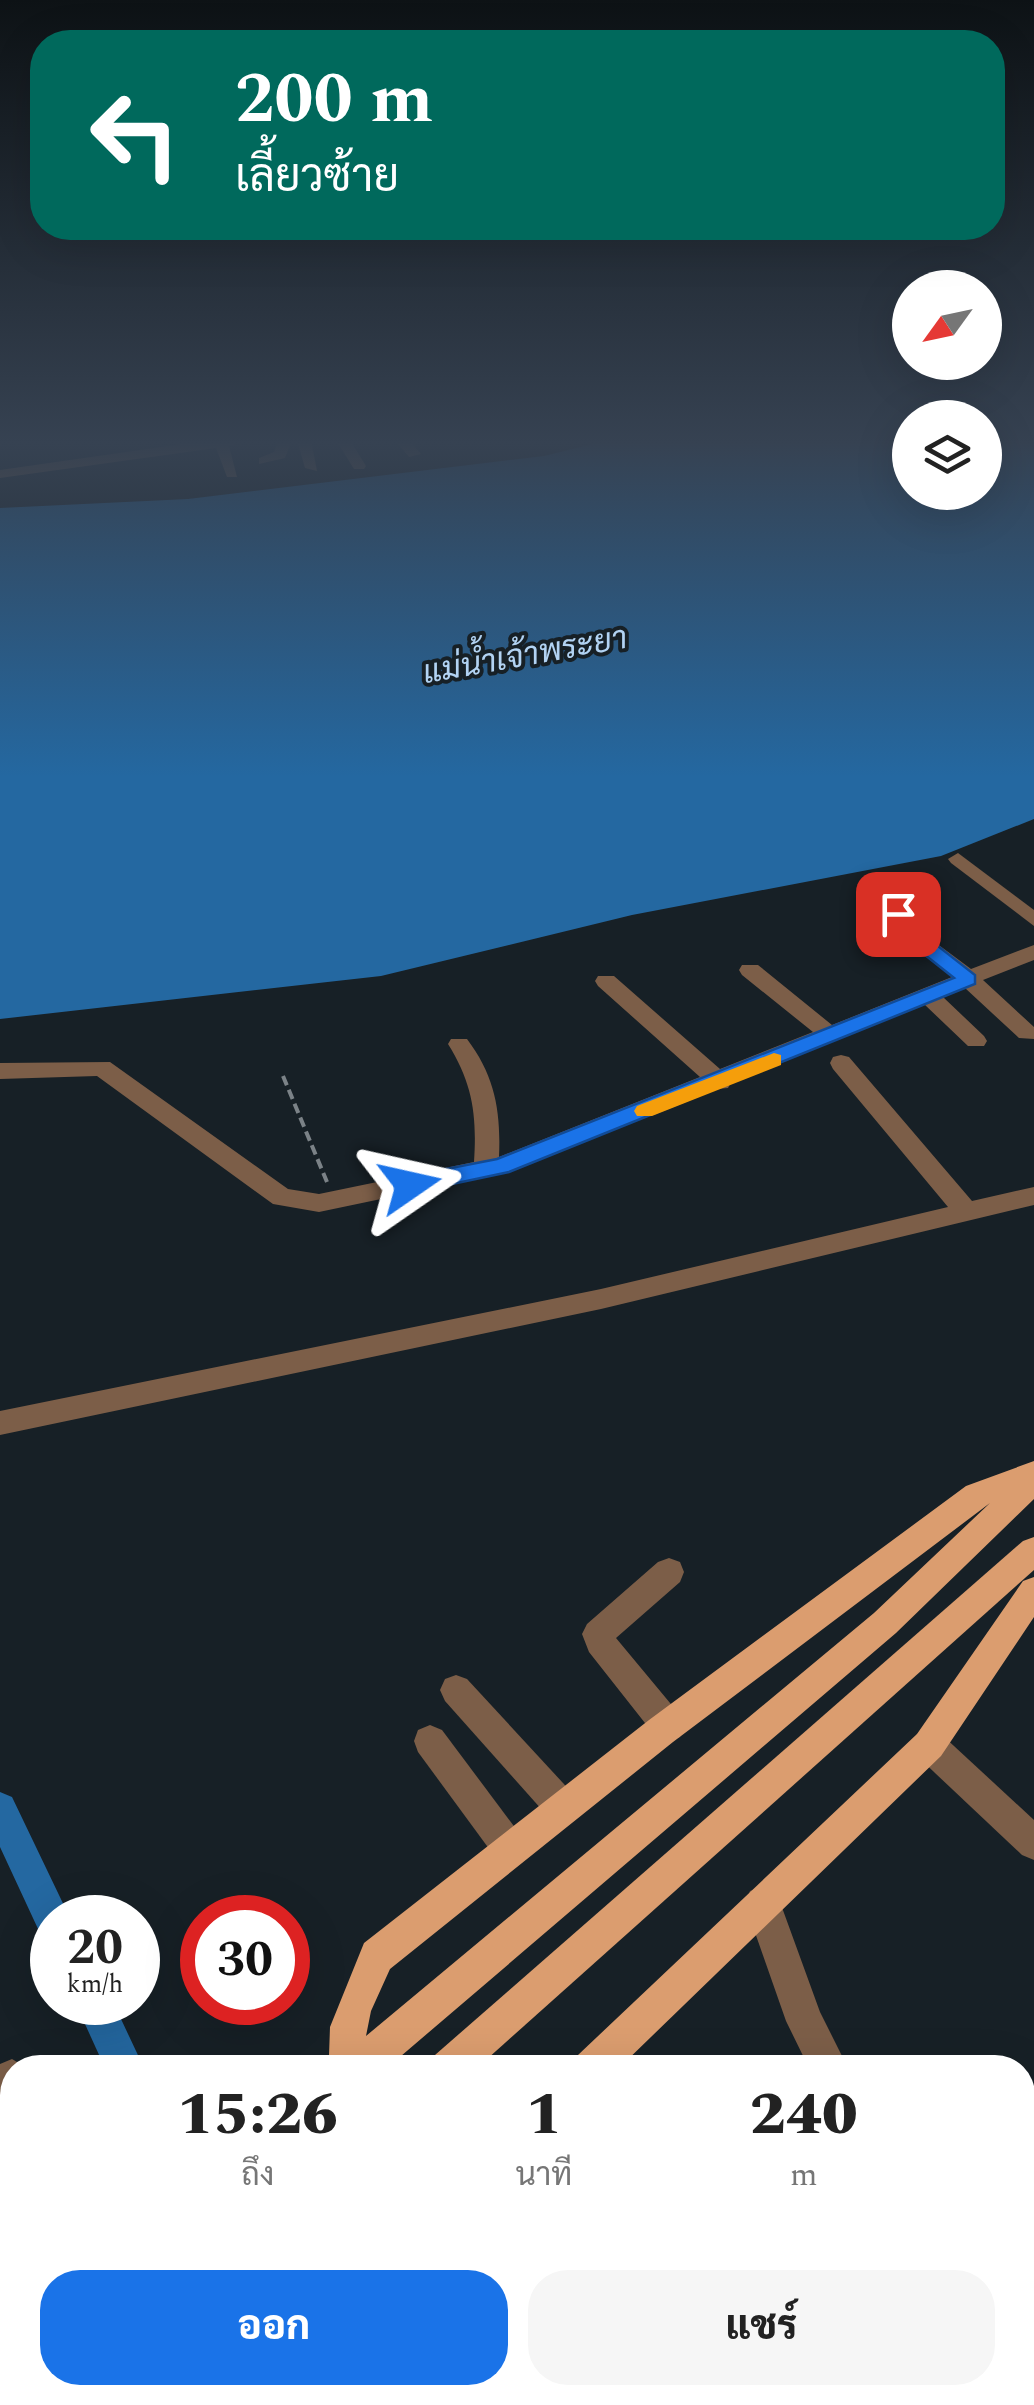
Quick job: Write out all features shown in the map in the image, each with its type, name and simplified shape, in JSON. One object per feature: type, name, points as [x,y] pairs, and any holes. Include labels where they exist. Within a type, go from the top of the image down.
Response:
[{"type":"main road","points":[[347,2055],[354,2002],[377,1956],[668,1726],[976,1495],[1034,1477]]},
{"type":"main road","points":[[370,2055],[885,1623],[1034,1477]]},
{"type":"main road","points":[[463,2055],[1034,1550]]},
{"type":"main road","points":[[605,2055],[929,1745],[1034,1590]]},
{"type":"street","points":[[958,859],[1034,920]]},
{"type":"street","points":[[917,904],[898,914],[902,928],[968,979],[1027,1033]]},
{"type":"street","points":[[0,1071],[102,1068],[282,1197],[319,1203],[486,1170],[720,1082],[1034,952]]},
{"type":"street","points":[[750,970],[832,1036]]},
{"type":"street","points":[[606,981],[720,1082]]},
{"type":"street","points":[[929,996],[976,1041]]},
{"type":"street","points":[[459,1044],[478,1066],[490,1102],[486,1170]]},
{"type":"street","points":[[841,1062],[967,1212]]},
{"type":"street","points":[[0,1423],[601,1299],[1034,1196]]},
{"type":"street","points":[[668,1726],[600,1642],[598,1634],[669,1572]]},
{"type":"street","points":[[456,1690],[563,1808]]},
{"type":"street","points":[[430,1741],[510,1849]]},
{"type":"street","points":[[929,1745],[1034,1843]]},
{"type":"street","points":[[763,1904],[805,2022],[823,2055]]},
{"type":"path","points":[[283,1076],[334,1200]]},
{"type":"water","name":"แม่น้ำเจ้าพระยา","points":[[0,552],[1034,552],[1034,819],[941,856],[632,915],[381,976],[0,1019]]},
{"type":"waterway","points":[[0,1809],[41,1895]]},
{"type":"waterway","points":[[104,2025],[119,2055]]},
{"type":"slow traffic","points":[[644,1111],[774,1060]]},
{"type":"route","points":[[410,1185],[501,1166],[720,1082],[968,979],[902,928],[896,918],[898,914]]}]
